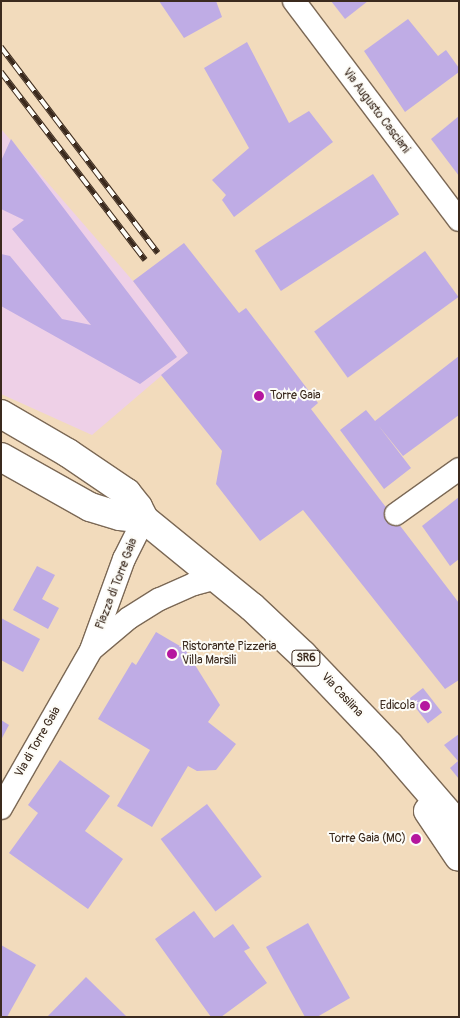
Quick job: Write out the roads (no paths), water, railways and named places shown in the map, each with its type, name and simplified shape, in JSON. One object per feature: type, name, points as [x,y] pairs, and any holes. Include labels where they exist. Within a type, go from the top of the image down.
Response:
[{"type":"main road","name":"Via Casilina","points":[[1,414],[111,480],[134,500],[144,519],[252,607],[303,655],[389,745],[459,826]]},
{"type":"main road","points":[[1,457],[90,507],[120,516],[144,519]]},
{"type":"main road","points":[[389,745],[459,802]]},
{"type":"main road","points":[[389,745],[459,857]]},
{"type":"street","name":"Via Augusto Casciani","points":[[294,1],[459,220]]},
{"type":"street","points":[[396,514],[459,469]]},
{"type":"street","name":"Piazza di Torre Gaia","points":[[76,677],[91,650],[124,559],[144,519]]},
{"type":"street","name":"Piazza di Torre Gaia","points":[[91,650],[129,618],[160,599],[194,584],[217,578]]},
{"type":"street","name":"Via di Torre Gaia","points":[[1,808],[76,677]]},
{"type":"railway","points":[[1,47],[158,253]]},
{"type":"railway","points":[[1,72],[145,260]]},
{"type":"place","name":"Torre Gaia","points":[[259,396]]},
{"type":"place","name":"Ristorante Pizzeria Villa Marsili","points":[[172,654]]},
{"type":"place","name":"Edicola","points":[[425,706]]},
{"type":"place","name":"Torre Gaia (MC)","points":[[416,839]]}]
